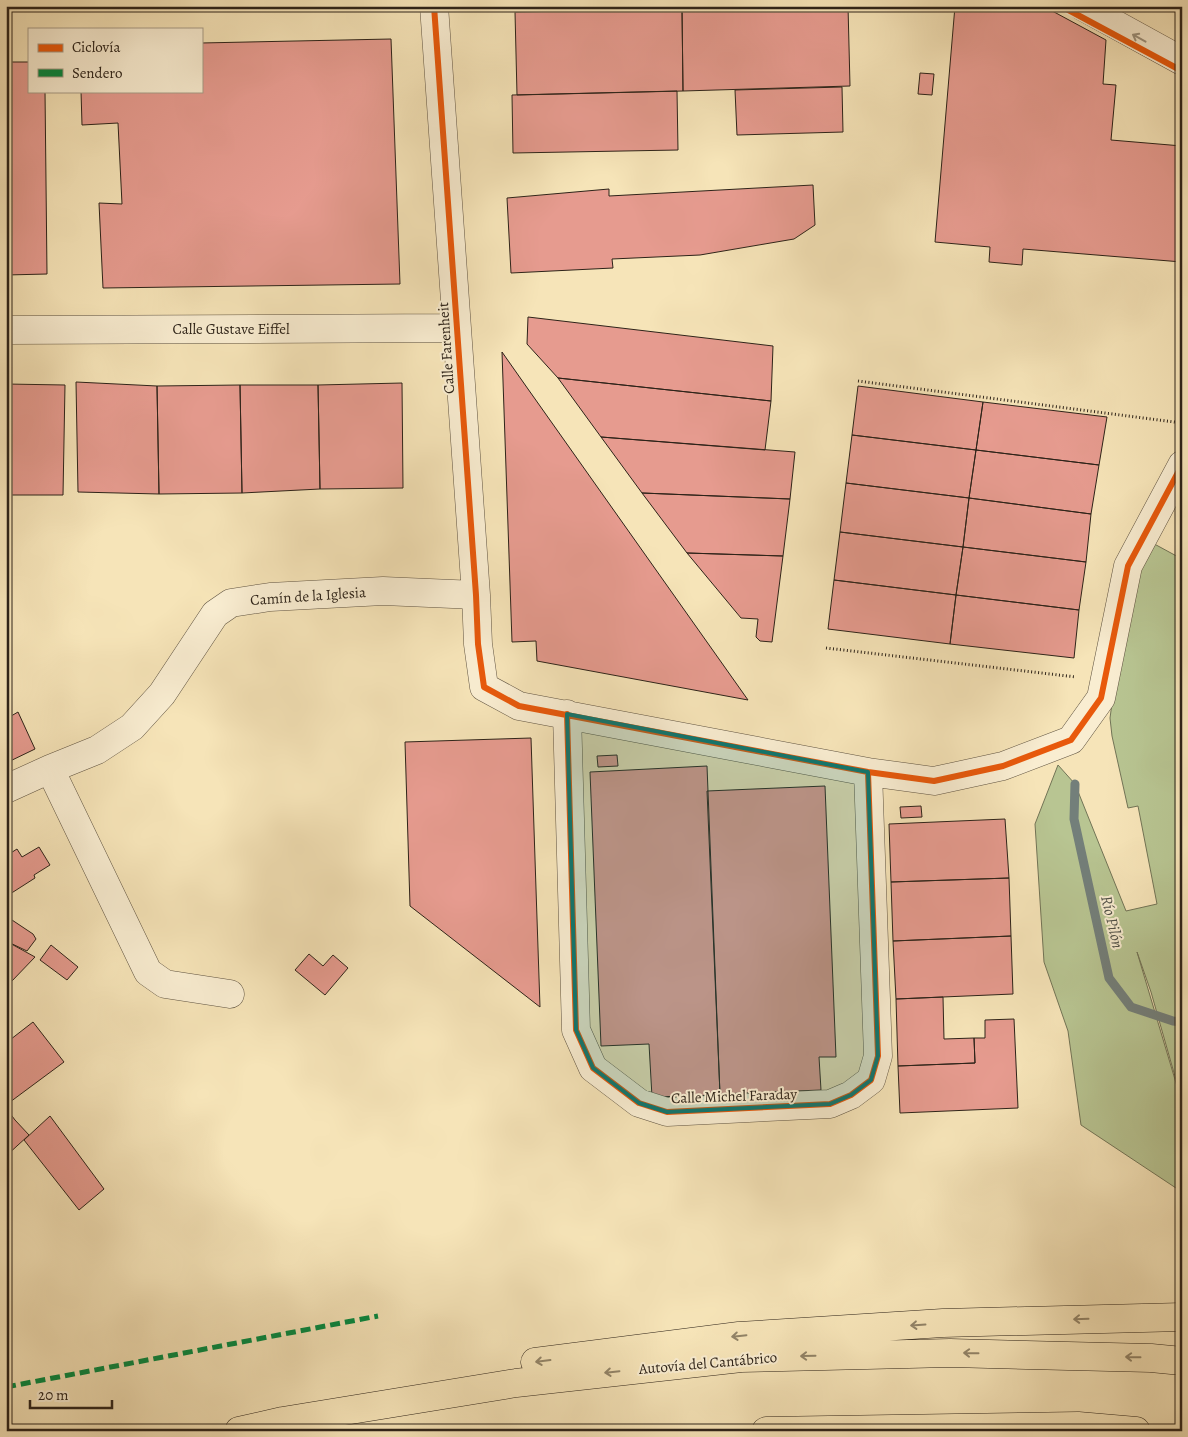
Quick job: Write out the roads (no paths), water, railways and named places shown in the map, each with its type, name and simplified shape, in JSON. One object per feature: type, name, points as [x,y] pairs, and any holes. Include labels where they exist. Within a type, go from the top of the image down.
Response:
[{"type":"highway","points":[[283,1421],[512,1365],[739,1336],[943,1323],[1182,1317]]},
{"type":"highway","name":"Autovía del Cantábrico","points":[[240,1431],[283,1421],[516,1383],[741,1358],[950,1353],[1151,1358],[1182,1361]]},
{"type":"highway","points":[[766,1431],[1078,1426],[1136,1431]]},
{"type":"street","name":"Calle Farenheit","points":[[434,6],[478,644],[484,687],[519,706],[567,714]]},
{"type":"street","points":[[1082,6],[1182,61]]},
{"type":"street","name":"Calle Gustave Eiffel","points":[[6,330],[456,328]]},
{"type":"street","points":[[567,714],[868,772],[934,781],[1003,766],[1071,740],[1101,698],[1128,566],[1182,465]]},
{"type":"street","name":"Camín de la Iglesia","points":[[6,789],[98,750],[132,727],[162,694],[215,614],[231,603],[270,597],[383,591],[476,595]]},
{"type":"street","name":"Calle Michel Faraday","points":[[567,714],[576,1030],[593,1068],[639,1103],[667,1112],[830,1104],[851,1095],[871,1080],[878,1056],[868,772]]},
{"type":"street","points":[[50,769],[148,972],[165,984],[230,994]]},
{"type":"waterway","name":"Río Pilón","points":[[1075,784],[1074,819],[1109,978],[1131,1007],[1173,1021],[1182,1022]]}]
